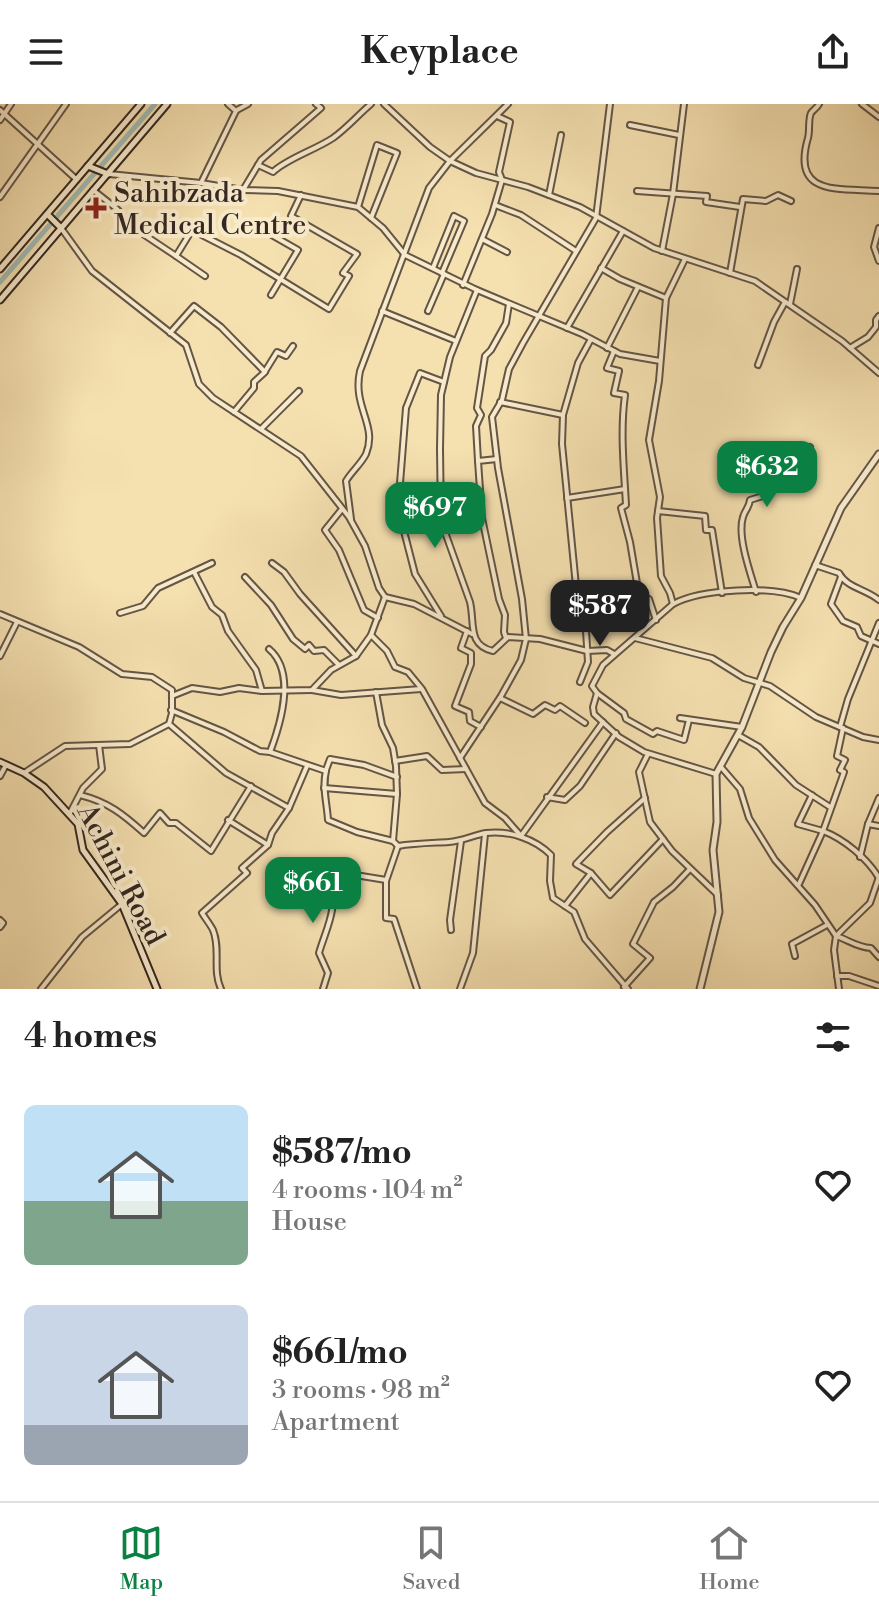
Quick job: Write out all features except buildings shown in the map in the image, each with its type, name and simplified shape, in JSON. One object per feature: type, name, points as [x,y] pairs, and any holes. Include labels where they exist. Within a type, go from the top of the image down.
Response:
[{"type":"main road","points":[[0,269],[76,179],[91,167],[141,104]]},
{"type":"main road","points":[[0,300],[105,173],[167,104]]},
{"type":"main road","points":[[91,167],[105,173]]},
{"type":"main road","points":[[48,215],[61,227]]},
{"type":"main road","points":[[700,989],[719,912],[713,850],[717,822],[716,774],[742,727],[783,627],[801,598],[841,508],[879,454]]},
{"type":"main road","name":"Achini Road","points":[[3,764],[24,773],[54,796],[81,829],[83,850],[122,904],[155,988]]},
{"type":"street","points":[[0,120],[2,112],[11,104]]},
{"type":"street","points":[[0,197],[66,104]]},
{"type":"street","points":[[228,104],[236,111]]},
{"type":"street","points":[[201,183],[236,111],[248,104]]},
{"type":"street","points":[[243,190],[258,165],[321,108],[316,104]]},
{"type":"street","points":[[258,165],[273,172],[280,165],[302,157],[334,137],[371,104]]},
{"type":"street","points":[[384,104],[430,147],[450,161],[476,173],[580,207],[662,251],[755,281],[850,348],[879,373]]},
{"type":"street","points":[[351,521],[346,481],[364,459],[369,444],[369,427],[356,388],[382,311],[429,188],[450,161],[508,104]]},
{"type":"street","points":[[460,758],[500,698],[521,660],[526,639],[517,561],[492,417],[500,402],[509,369],[596,218],[610,104]]},
{"type":"street","points":[[662,251],[673,194],[684,104]]},
{"type":"street","points":[[819,104],[810,114],[809,137],[803,152],[803,168],[810,179],[825,187],[879,191]]},
{"type":"street","points":[[862,104],[879,117]]},
{"type":"street","points":[[2,112],[76,179]]},
{"type":"street","points":[[463,285],[502,180],[499,172],[510,122],[497,116]]},
{"type":"street","points":[[630,125],[679,135]]},
{"type":"street","points":[[549,195],[561,135]]},
{"type":"street","points":[[358,207],[377,145],[397,153],[371,218]]},
{"type":"street","points":[[105,173],[243,190],[278,191],[358,207],[405,255],[463,285],[614,351],[660,361]]},
{"type":"street","points":[[93,190],[134,228],[205,276]]},
{"type":"street","points":[[637,191],[707,196],[706,202],[740,207]]},
{"type":"street","points":[[176,256],[192,230],[329,309],[349,276],[343,273],[357,254],[291,216],[301,195]]},
{"type":"street","points":[[730,273],[743,199],[766,201],[778,195],[791,201]]},
{"type":"street","points":[[495,205],[521,215],[576,251]]},
{"type":"street","points":[[428,311],[464,221],[454,216],[433,268]]},
{"type":"street","points":[[61,227],[92,271],[186,345],[199,384],[213,398],[301,456],[351,521],[365,546],[385,597],[414,604],[470,632],[477,644],[493,651],[508,637],[540,639],[587,651],[607,650],[614,654]]},
{"type":"street","points":[[879,228],[874,247],[879,261]]},
{"type":"street","points":[[567,328],[623,231]]},
{"type":"street","points":[[270,234],[298,250],[271,295]]},
{"type":"street","points":[[482,239],[507,252]]},
{"type":"street","points":[[673,604],[661,576],[660,497],[649,440],[666,298],[685,259]]},
{"type":"street","points":[[601,268],[666,298]]},
{"type":"street","points":[[758,365],[774,322],[788,303],[797,269]]},
{"type":"street","points":[[607,348],[638,287]]},
{"type":"street","points":[[477,290],[456,341],[444,382],[440,449],[441,521],[473,616],[470,632],[461,648],[471,653],[471,664],[455,706],[469,712],[470,721],[481,727]]},
{"type":"street","points":[[507,640],[505,615],[482,518],[476,426],[481,415],[477,408],[485,356],[506,323],[509,304]]},
{"type":"street","points":[[170,333],[194,306],[221,327],[265,372]]},
{"type":"street","points":[[382,311],[456,341]]},
{"type":"street","points":[[850,348],[868,337],[876,327],[879,316]]},
{"type":"street","points":[[580,682],[588,662],[585,615],[577,596],[562,444],[563,415],[578,363],[591,339]]},
{"type":"street","points":[[234,412],[277,352],[286,356],[293,346]]},
{"type":"street","points":[[614,351],[607,368],[619,371],[614,393],[625,395],[622,429],[626,505],[621,508],[640,601],[649,599],[656,620]]},
{"type":"street","points":[[442,618],[415,574],[398,508],[408,398],[420,373],[444,382]]},
{"type":"street","points":[[261,429],[299,391]]},
{"type":"street","points":[[500,402],[563,415]]},
{"type":"street","points":[[756,592],[742,541],[743,518],[750,500],[766,495],[773,481],[788,486],[810,447]]},
{"type":"street","points":[[478,461],[497,459]]},
{"type":"street","points":[[567,498],[625,489]]},
{"type":"street","points":[[342,509],[325,530],[339,550],[364,610],[378,618]]},
{"type":"street","points":[[658,511],[705,516],[706,530],[712,530],[722,593]]},
{"type":"street","points":[[120,613],[143,606],[158,588],[212,563]]},
{"type":"street","points":[[272,563],[284,572],[356,656]]},
{"type":"street","points":[[815,565],[839,573],[879,600]]},
{"type":"street","points":[[194,572],[212,607],[222,615],[228,631],[256,670],[262,691]]},
{"type":"street","points":[[245,577],[271,605],[293,639],[305,649],[309,645],[314,651],[324,650],[339,665]]},
{"type":"street","points":[[841,577],[831,604],[843,621],[857,627],[861,636],[879,644]]},
{"type":"street","points":[[689,720],[684,740],[657,731],[653,734],[626,719],[624,713],[592,686],[603,665],[673,604],[693,596],[774,590],[801,598]]},
{"type":"street","points":[[312,690],[339,665],[356,656],[371,635],[385,597]]},
{"type":"street","points":[[0,614],[79,647],[122,674],[152,677],[172,690],[169,724]]},
{"type":"street","points":[[0,656],[17,622]]},
{"type":"street","points":[[798,886],[823,831],[844,772],[840,770],[845,760],[837,756],[841,728],[848,699],[879,623]]},
{"type":"street","points":[[371,635],[387,651],[395,667],[408,672],[422,689],[485,803],[505,818],[521,836],[551,855],[553,898],[574,912],[591,948],[626,988],[650,958],[633,944],[654,902],[690,869]]},
{"type":"street","points":[[635,638],[712,658],[730,671],[770,686],[816,717],[872,740],[879,740]]},
{"type":"street","points":[[269,649],[278,656],[284,673],[279,721],[270,752]]},
{"type":"street","points":[[172,696],[192,688],[220,692],[239,688],[312,690],[341,695],[422,689]]},
{"type":"street","points":[[376,692],[382,725],[393,748],[397,777],[393,841]]},
{"type":"street","points":[[597,693],[594,714],[616,733],[648,754],[716,774]]},
{"type":"street","points":[[500,698],[533,714],[545,705],[555,710],[560,706],[585,723]]},
{"type":"street","points":[[171,710],[260,751],[326,771]]},
{"type":"street","points":[[680,718],[742,727]]},
{"type":"street","points":[[521,836],[603,722]]},
{"type":"street","points":[[24,773],[65,746],[130,744],[169,724]]},
{"type":"street","points":[[169,724],[226,773],[289,808]]},
{"type":"street","points":[[547,797],[565,800],[580,786],[616,733]]},
{"type":"street","points":[[738,735],[759,747],[796,785],[830,807]]},
{"type":"street","points":[[70,813],[94,775],[102,769],[99,745]]},
{"type":"street","points":[[648,754],[639,772],[650,822],[690,869],[719,896]]},
{"type":"street","points":[[395,761],[427,756],[442,770],[466,769]]},
{"type":"street","points":[[397,777],[364,765],[330,759],[324,788],[328,820],[357,832],[393,841],[398,846],[461,841],[485,834],[521,836]]},
{"type":"street","points":[[0,776],[3,764]]},
{"type":"street","points":[[221,989],[215,967],[214,931],[202,913],[247,873],[242,868],[268,845],[272,833],[289,808],[307,766]]},
{"type":"street","points":[[721,767],[740,789],[756,831],[775,860],[815,905],[836,936],[848,939],[856,947],[871,948],[879,957]]},
{"type":"street","points":[[80,795],[103,800],[144,833],[160,813],[169,823],[176,823],[211,851],[251,786]]},
{"type":"street","points":[[324,788],[397,794]]},
{"type":"street","points":[[812,795],[798,824],[842,840],[871,865],[879,877],[870,903],[836,936],[834,950],[839,989]]},
{"type":"street","points":[[645,798],[576,864],[591,873],[610,895],[663,839]]},
{"type":"street","points":[[860,857],[868,824],[879,798]]},
{"type":"street","points":[[228,820],[268,845]]},
{"type":"street","points":[[868,824],[879,826]]},
{"type":"street","points":[[460,989],[473,953],[485,834]]},
{"type":"street","points":[[451,930],[461,841]]},
{"type":"street","points":[[398,846],[386,880],[386,918],[394,919],[417,989]]},
{"type":"street","points":[[323,989],[328,973],[319,953],[337,882],[343,873],[386,880]]},
{"type":"street","points":[[565,906],[591,873]]},
{"type":"street","points":[[41,989],[82,937],[122,904]]},
{"type":"street","points":[[0,920],[3,923],[0,927]]},
{"type":"street","points":[[795,956],[792,944],[827,925]]},
{"type":"street","points":[[837,976],[849,976],[879,986]]},
{"type":"waterway","points":[[0,282],[155,104]]},
{"type":"place","name":"Sahibzada Medical Centre","points":[[96,208]]}]
